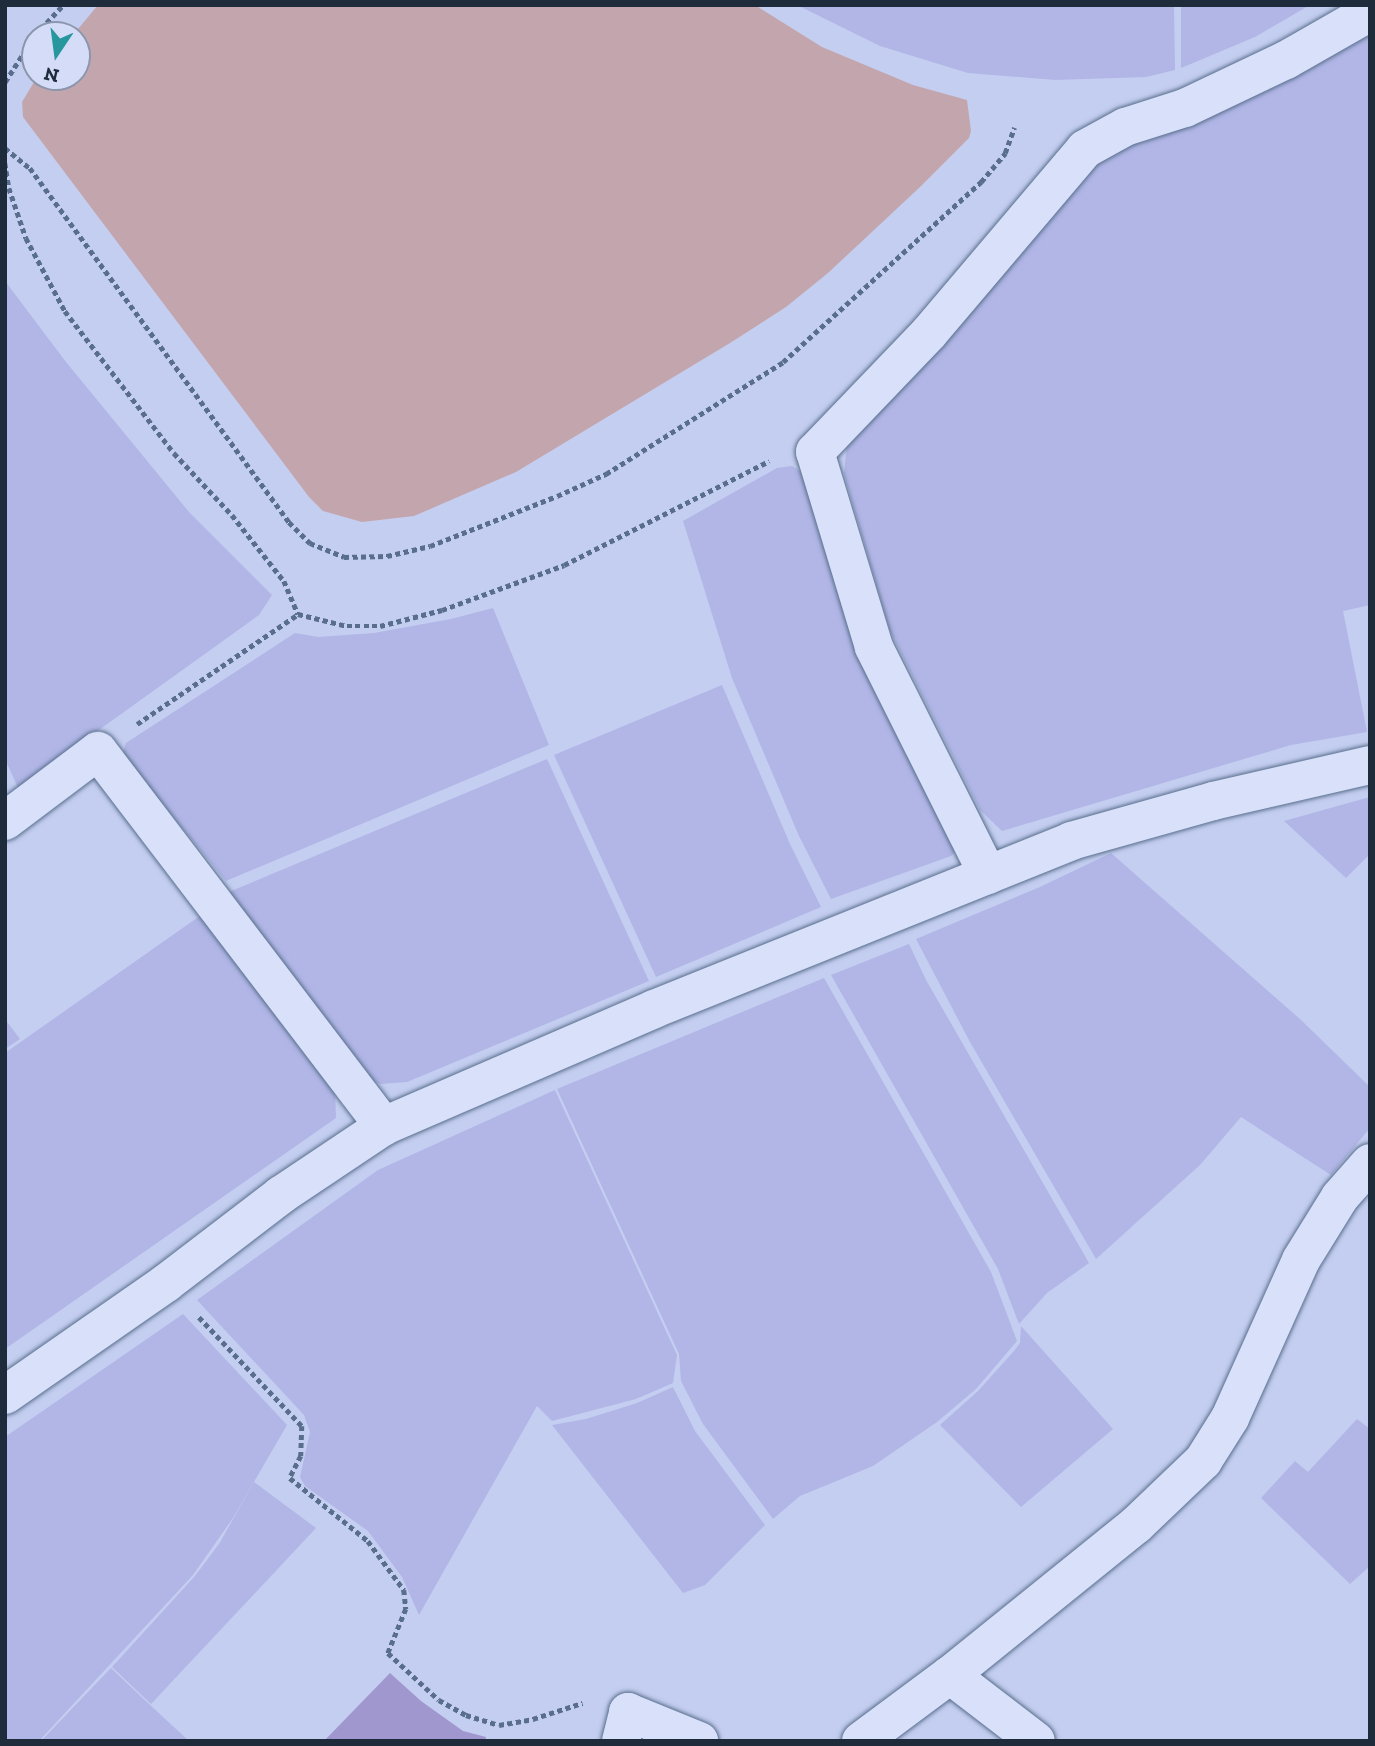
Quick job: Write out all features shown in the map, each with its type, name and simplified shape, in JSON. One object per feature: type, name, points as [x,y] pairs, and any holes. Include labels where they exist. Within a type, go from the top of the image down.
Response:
[{"type":"street","points":[[988,875],[874,647],[816,452],[929,333],[1085,149],[1125,127],[1185,108],[1286,60],[1370,12]]},
{"type":"street","points":[[5,821],[98,751],[384,1126]]},
{"type":"street","points":[[5,1395],[166,1283],[281,1195],[384,1126],[654,1009],[1071,841],[1213,800],[1370,765]]},
{"type":"street","points":[[861,1741],[950,1675],[1136,1525],[1203,1461],[1240,1399],[1301,1260],[1340,1197],[1370,1163]]},
{"type":"street","points":[[950,1675],[1036,1741]]},
{"type":"street","points":[[624,1726],[699,1741]]},
{"type":"path","points":[[48,21],[63,5]]},
{"type":"path","points":[[5,82],[21,57]]},
{"type":"path","points":[[5,148],[30,168],[289,522],[310,543],[344,557],[387,556],[430,546],[557,496],[606,474],[783,362],[981,183],[1005,153],[1014,128]]},
{"type":"path","points":[[5,163],[9,188],[26,237],[65,311],[174,453],[232,516],[284,581],[298,614]]},
{"type":"path","points":[[98,751],[298,614],[346,626],[380,626],[442,610],[564,565],[794,449],[816,452]]},
{"type":"path","points":[[166,1283],[302,1426],[301,1456],[290,1478],[368,1541],[404,1590],[406,1609],[388,1653],[439,1700],[466,1715],[499,1725],[533,1719],[588,1701],[611,1701],[624,1726]]},
{"type":"shaded area","points":[[98,5],[755,5],[822,47],[913,85],[967,100],[971,131],[969,138],[919,188],[828,273],[786,307],[730,343],[516,472],[414,516],[362,522],[323,511],[309,497],[23,117],[22,102],[29,91],[91,91],[91,21],[85,21]]},
{"type":"shaded area","points":[[797,5],[1174,5],[1175,70],[1146,77],[1055,80],[968,73],[880,46]]},
{"type":"shaded area","points":[[1181,5],[1310,5],[1255,37],[1181,68]]},
{"type":"shaded area","points":[[1370,25],[1370,605],[1343,611],[1367,732],[1291,745],[1002,831],[980,810],[890,631],[844,474],[847,443],[1092,158]]},
{"type":"shaded area","points":[[5,281],[66,362],[189,512],[272,595],[259,615],[18,788],[5,759]]},
{"type":"shaded area","points":[[792,466],[806,475],[962,845],[951,856],[831,899],[799,836],[732,678],[683,521],[777,468]]},
{"type":"shaded area","points":[[493,608],[549,745],[226,881],[122,755],[126,743],[295,633],[318,637],[374,633],[451,619]]},
{"type":"shaded area","points":[[722,685],[790,844],[821,907],[656,977],[554,755]]},
{"type":"shaded area","points":[[547,759],[649,981],[407,1082],[380,1084],[363,1076],[224,894]]},
{"type":"shaded area","points":[[1370,797],[1370,854],[1346,878],[1284,821]]},
{"type":"shaded area","points":[[1111,853],[1301,1020],[1370,1087],[1370,1128],[1331,1175],[1241,1117],[1200,1165],[1096,1259],[970,1042],[916,939],[1040,887]]},
{"type":"shaded area","points":[[204,913],[335,1090],[336,1118],[5,1349],[5,1053]]},
{"type":"shaded area","points":[[909,944],[926,980],[1089,1263],[1047,1293],[1019,1324],[998,1269],[831,975]]},
{"type":"shaded area","points":[[824,978],[991,1272],[1017,1341],[976,1389],[937,1422],[873,1466],[800,1496],[773,1519],[703,1424],[681,1381],[679,1354],[557,1089]]},
{"type":"shaded area","points":[[5,1019],[20,1039],[5,1049]]},
{"type":"shaded area","points":[[555,1090],[677,1355],[673,1383],[636,1399],[552,1421],[537,1406],[419,1615],[402,1577],[368,1531],[305,1486],[300,1477],[310,1432],[304,1415],[197,1300],[378,1170]]},
{"type":"shaded area","points":[[183,1314],[287,1425],[233,1518],[193,1575],[39,1741],[7,1741],[5,1437]]},
{"type":"shaded area","points":[[1021,1326],[1113,1429],[1021,1507],[940,1425],[978,1391],[1014,1351],[1020,1343]]},
{"type":"shaded area","points":[[673,1387],[695,1431],[765,1525],[705,1585],[683,1593],[552,1425],[586,1419],[637,1403]]},
{"type":"shaded area","points":[[1357,1419],[1370,1429],[1370,1566],[1350,1584],[1261,1498],[1295,1461],[1308,1472]]},
{"type":"shaded area","points":[[254,1482],[316,1528],[151,1704],[112,1667],[195,1576],[219,1544]]},
{"type":"shaded area","points":[[111,1668],[149,1704],[189,1741],[41,1741]]},
{"type":"shaded area","points":[[390,1673],[421,1701],[463,1731],[486,1737],[485,1741],[324,1741]]}]
